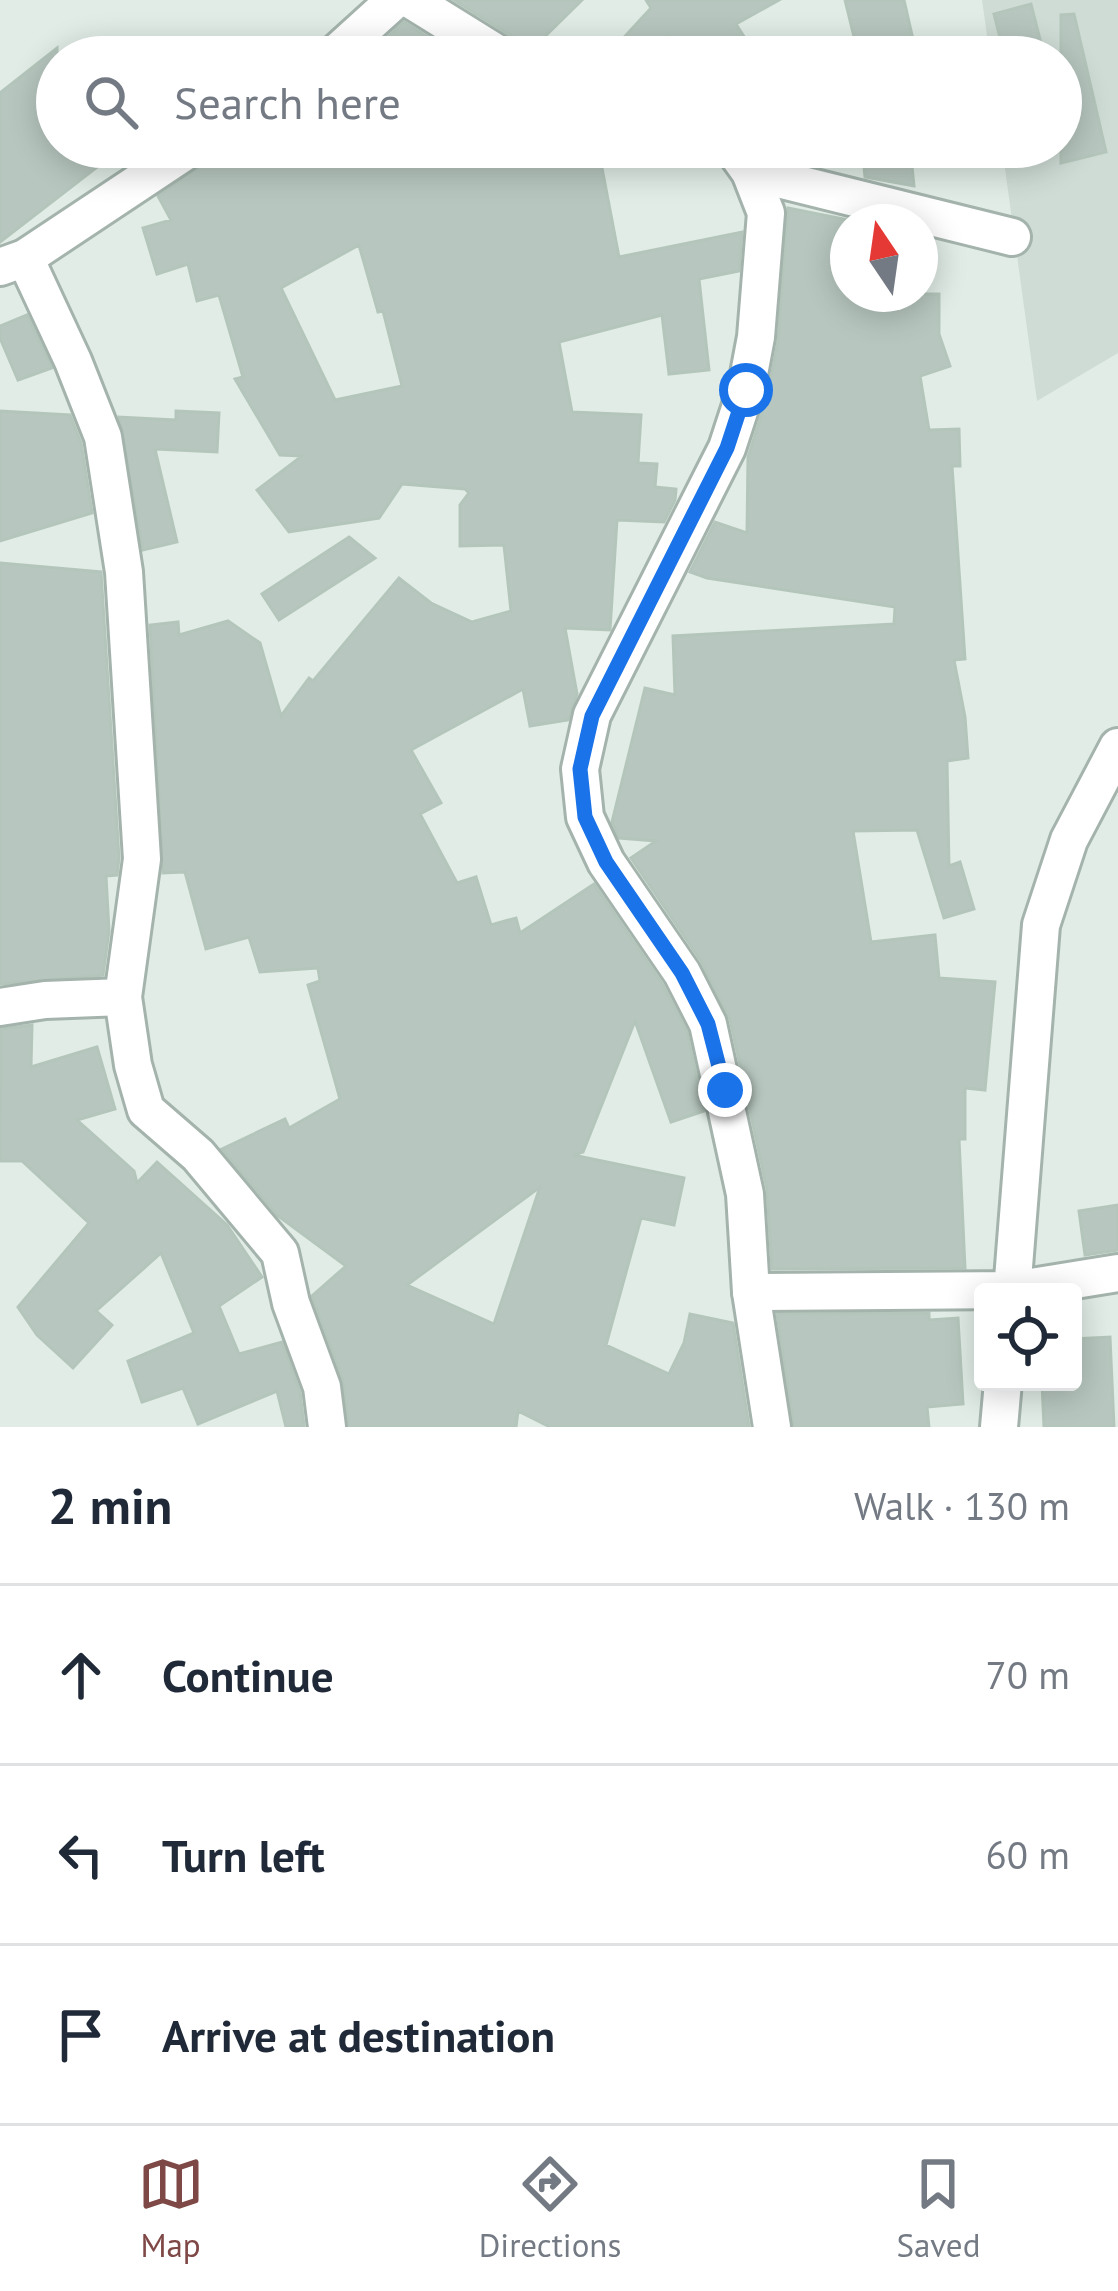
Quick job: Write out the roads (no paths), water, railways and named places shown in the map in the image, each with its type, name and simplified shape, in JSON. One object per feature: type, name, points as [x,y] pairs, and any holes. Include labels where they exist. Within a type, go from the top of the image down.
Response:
[{"type":"street","points":[[355,36],[395,0]]},
{"type":"street","points":[[411,0],[469,36]]},
{"type":"street","points":[[159,168],[12,262],[103,436],[124,572],[142,859],[123,997],[133,1065],[146,1110],[198,1155],[280,1253],[291,1303],[322,1387],[327,1427]]},
{"type":"street","points":[[745,168],[766,213],[756,337],[746,390],[727,448],[592,716],[580,769],[585,817],[606,862],[682,973],[708,1024],[745,1194],[752,1292],[772,1427]]},
{"type":"street","points":[[769,168],[1012,237]]},
{"type":"street","points":[[1013,1283],[1041,925],[1069,840],[1118,747]]},
{"type":"street","points":[[0,1007],[123,997]]},
{"type":"street","points":[[1059,1283],[1118,1273]]},
{"type":"street","points":[[752,1292],[974,1291]]},
{"type":"street","points":[[999,1427],[1002,1391]]}]
